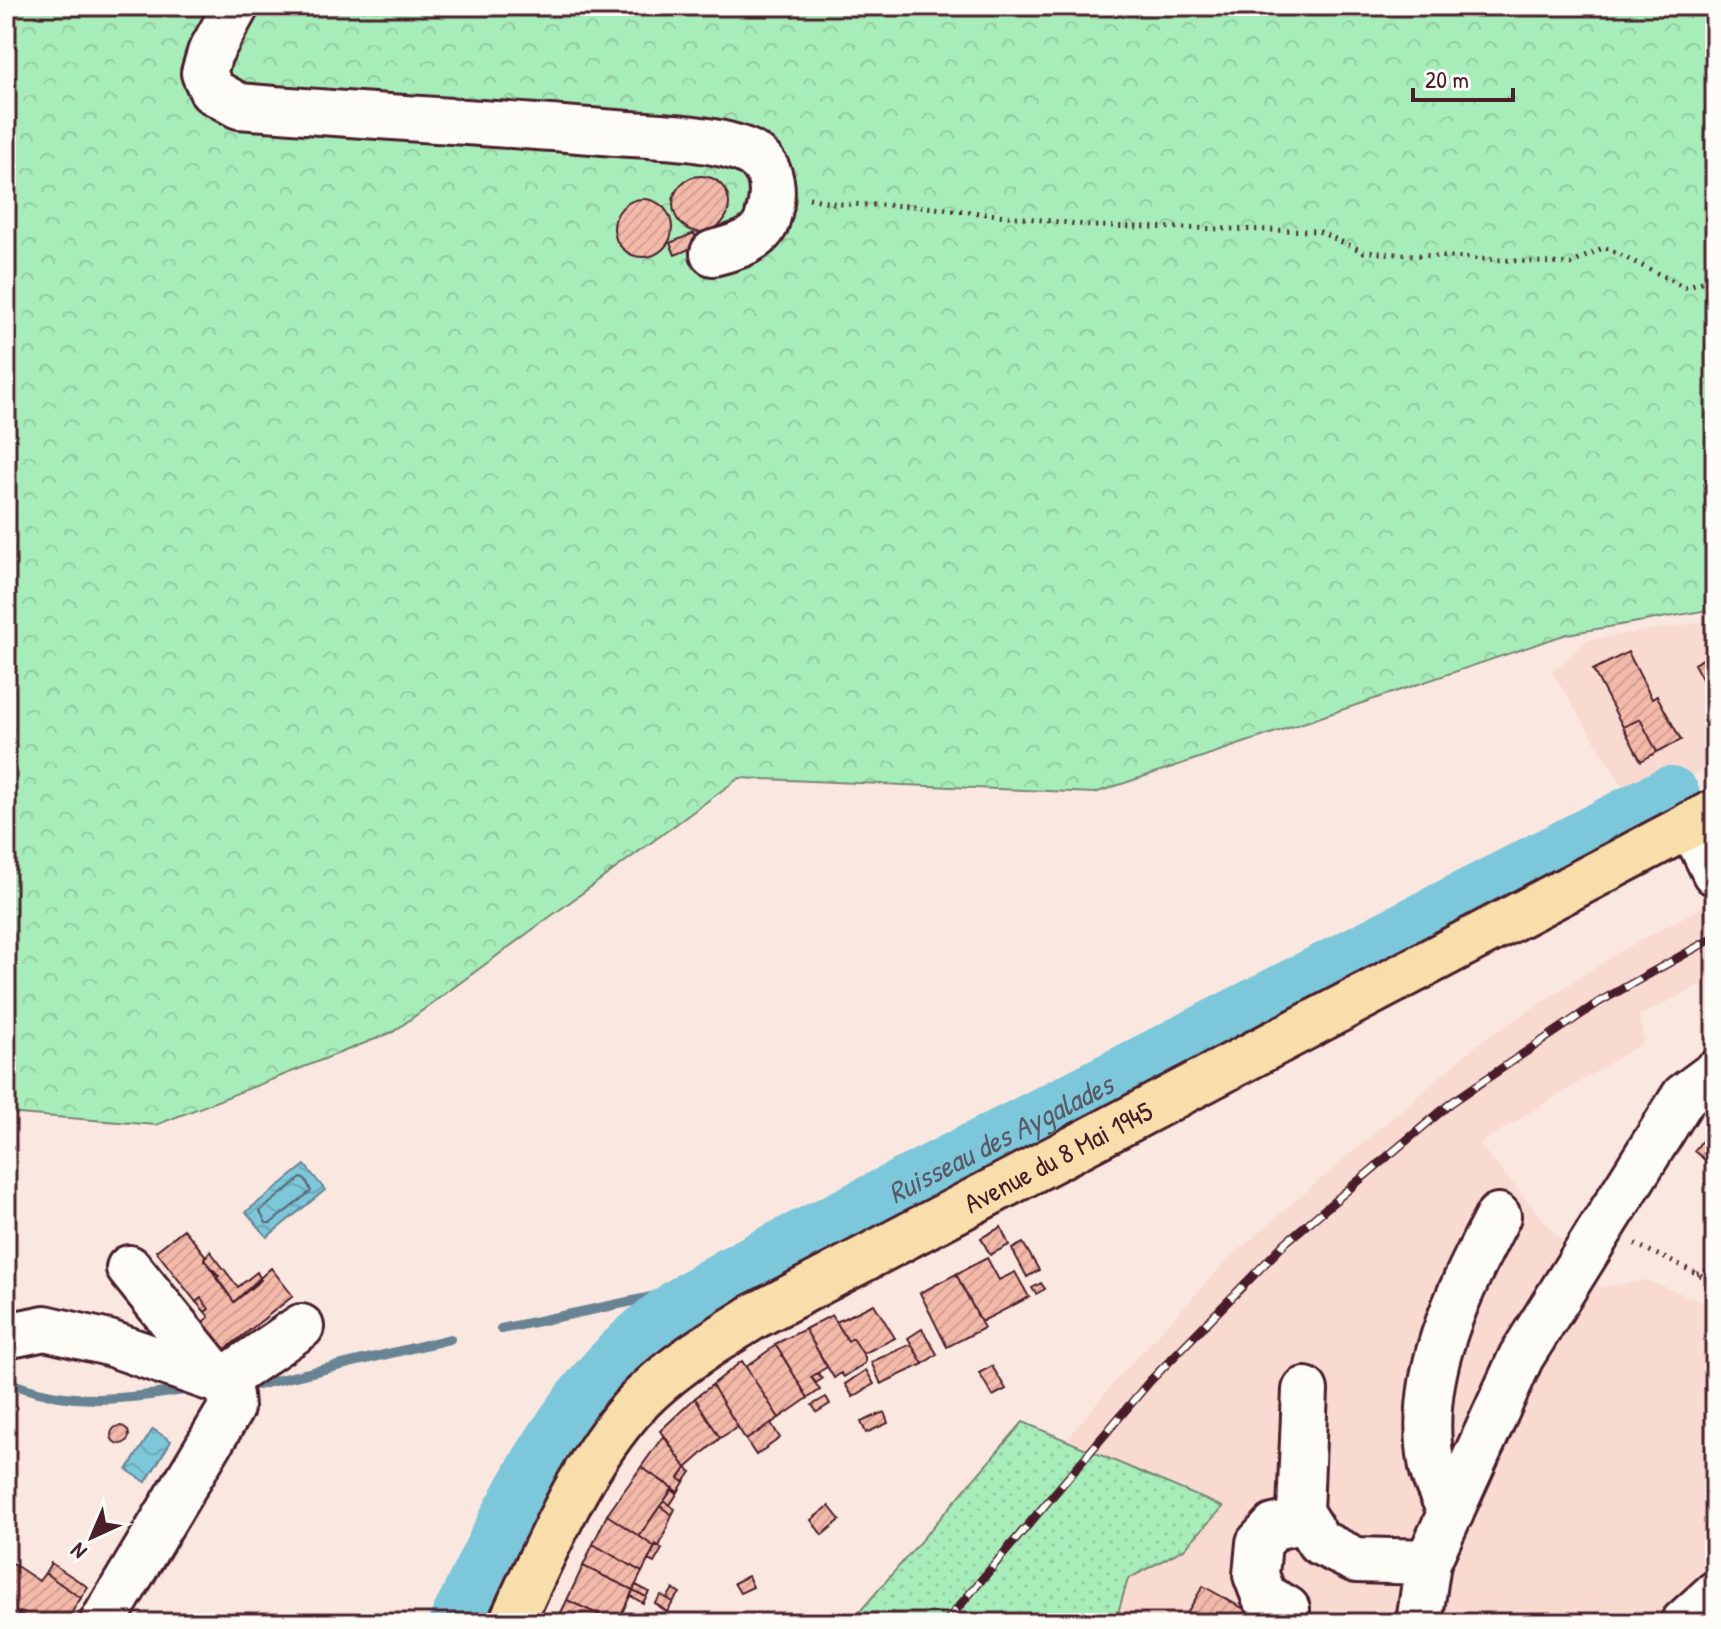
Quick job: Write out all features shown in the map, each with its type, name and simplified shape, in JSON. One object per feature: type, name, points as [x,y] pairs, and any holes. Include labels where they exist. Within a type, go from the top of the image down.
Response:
[{"type":"main road","name":"Avenue du 8 Mai 1945","points":[[511,1623],[581,1484],[618,1427],[647,1393],[685,1361],[755,1316],[1703,818]]},
{"type":"street","points":[[236,6],[210,53],[204,73],[212,91],[239,106],[704,142],[750,153],[768,171],[775,195],[765,227],[738,247],[713,253]]},
{"type":"street","points":[[1703,818],[1715,873]]},
{"type":"street","points":[[1419,1623],[1428,1562],[1521,1357],[1684,1096],[1715,1073]]},
{"type":"street","points":[[1451,1513],[1432,1469],[1429,1393],[1454,1300],[1498,1216]]},
{"type":"street","points":[[129,1268],[226,1395]]},
{"type":"street","points":[[102,1623],[226,1395],[301,1327]]},
{"type":"street","points":[[6,1336],[45,1328],[109,1343],[226,1395]]},
{"type":"street","points":[[1305,1390],[1300,1512],[1319,1542],[1356,1560],[1428,1562]]},
{"type":"street","points":[[1287,1609],[1264,1596],[1256,1575],[1259,1543],[1274,1527],[1305,1520]]},
{"type":"street","points":[[1683,1623],[1715,1594]]},
{"type":"path","points":[[773,189],[838,204],[917,206],[1096,226],[1318,231],[1364,252],[1571,264],[1604,247],[1685,287],[1715,278]]},
{"type":"path","points":[[1602,1228],[1715,1282]]},
{"type":"path","points":[[1696,1274],[1715,1269]]},
{"type":"shaded area","points":[[1715,620],[1715,765],[1632,801],[1552,672],[1587,640]]},
{"type":"shaded area","points":[[1715,900],[1715,978],[1639,1016],[1644,1042],[1479,1144],[1601,1287],[1647,1280],[1715,1307],[1715,1623],[1115,1623],[1128,1579],[1184,1549],[1223,1508],[1147,1472],[915,1623],[1114,1382],[1230,1257],[1479,1043],[1617,953]]},
{"type":"green space","points":[[6,6],[1715,6],[1715,609],[1567,634],[1095,793],[739,778],[393,1032],[156,1125],[6,1113]]},
{"type":"green space","points":[[1023,1422],[1223,1507],[1184,1549],[1128,1579],[1115,1623],[850,1623]]},
{"type":"water","points":[[305,1165],[325,1190],[267,1237],[246,1212]]},
{"type":"water","points":[[153,1429],[171,1441],[146,1482],[127,1470]]},
{"type":"building","points":[[701,176],[721,184],[729,204],[721,224],[701,232],[681,224],[673,204],[681,184]]},
{"type":"building","points":[[643,199],[663,208],[672,228],[663,248],[643,257],[623,248],[614,228],[623,208]]},
{"type":"building","points":[[694,233],[699,245],[675,255],[670,243]]},
{"type":"building","points":[[1628,652],[1652,699],[1657,696],[1681,740],[1657,752],[1640,719],[1623,727],[1593,670]]},
{"type":"building","points":[[1715,652],[1715,703],[1694,664]]},
{"type":"building","points":[[1640,719],[1657,752],[1641,761],[1623,727]]},
{"type":"building","points":[[1715,1124],[1715,1168],[1694,1151]]},
{"type":"building","points":[[1001,1227],[1009,1245],[990,1255],[981,1238]]},
{"type":"building","points":[[184,1229],[205,1255],[204,1259],[219,1276],[216,1278],[234,1302],[271,1268],[293,1296],[213,1359],[191,1331],[209,1317],[205,1312],[209,1309],[201,1298],[196,1302],[156,1251]]},
{"type":"building","points":[[1023,1243],[1039,1270],[1027,1277],[1012,1249]]},
{"type":"building","points":[[210,1251],[238,1287],[257,1272],[261,1280],[234,1302],[204,1259]]},
{"type":"building","points":[[987,1258],[999,1280],[1015,1272],[1029,1297],[981,1322],[956,1274]]},
{"type":"building","points":[[956,1274],[984,1328],[947,1347],[920,1293]]},
{"type":"building","points":[[1041,1283],[1045,1289],[1036,1294],[1032,1288]]},
{"type":"building","points":[[201,1298],[209,1309],[205,1312],[196,1302]]},
{"type":"building","points":[[874,1304],[895,1338],[863,1354],[853,1338],[848,1341],[836,1322]]},
{"type":"building","points":[[832,1315],[848,1341],[853,1338],[865,1357],[865,1363],[844,1377],[841,1373],[834,1378],[805,1329]]},
{"type":"building","points":[[805,1329],[827,1367],[811,1377],[820,1390],[808,1398],[775,1344]]},
{"type":"building","points":[[922,1329],[937,1354],[923,1364],[908,1338]]},
{"type":"building","points":[[911,1344],[923,1364],[881,1384],[871,1362]]},
{"type":"building","points":[[776,1345],[808,1398],[779,1418],[746,1367]]},
{"type":"building","points":[[742,1361],[779,1418],[746,1440],[712,1385]]},
{"type":"building","points":[[992,1366],[1006,1389],[993,1396],[979,1373]]},
{"type":"building","points":[[866,1370],[874,1384],[853,1397],[845,1384]]},
{"type":"building","points":[[818,1373],[822,1379],[816,1383],[811,1377]]},
{"type":"building","points":[[712,1385],[738,1427],[720,1438],[695,1398]]},
{"type":"building","points":[[826,1397],[830,1404],[817,1412],[812,1405]]},
{"type":"building","points":[[695,1398],[720,1438],[686,1468],[660,1431]]},
{"type":"building","points":[[884,1412],[888,1423],[866,1433],[861,1422]]},
{"type":"building","points":[[771,1423],[780,1438],[756,1455],[746,1440]]},
{"type":"building","points":[[120,1426],[129,1435],[120,1444],[111,1435]]},
{"type":"building","points":[[664,1435],[686,1468],[679,1478],[684,1482],[678,1492],[641,1467]]},
{"type":"building","points":[[641,1467],[673,1488],[639,1536],[607,1515]]},
{"type":"building","points":[[686,1468],[691,1472],[684,1482],[679,1478]]},
{"type":"building","points":[[672,1490],[677,1494],[670,1505],[664,1501]]},
{"type":"building","points":[[664,1501],[675,1509],[672,1515],[660,1506]]},
{"type":"building","points":[[660,1506],[672,1515],[659,1547],[655,1547],[639,1536]]},
{"type":"building","points":[[829,1506],[840,1520],[822,1535],[811,1520]]},
{"type":"building","points":[[607,1515],[655,1547],[642,1572],[593,1544]]},
{"type":"building","points":[[593,1544],[642,1572],[633,1590],[583,1566]]},
{"type":"building","points":[[656,1544],[662,1549],[654,1563],[648,1560]]},
{"type":"building","points":[[6,1559],[39,1581],[45,1573],[81,1598],[65,1623],[34,1623],[19,1613],[15,1620],[6,1614]]},
{"type":"building","points":[[51,1563],[88,1587],[81,1598],[45,1573]]},
{"type":"building","points":[[583,1566],[633,1590],[617,1623],[567,1600]]},
{"type":"building","points":[[748,1576],[753,1587],[740,1593],[734,1583]]},
{"type":"building","points":[[636,1585],[649,1592],[646,1597],[633,1590]]},
{"type":"building","points":[[1203,1586],[1269,1623],[1181,1623]]},
{"type":"building","points":[[673,1589],[680,1593],[673,1602],[667,1598]]},
{"type":"building","points":[[633,1590],[646,1597],[643,1603],[631,1596]]},
{"type":"building","points":[[661,1595],[673,1602],[667,1612],[655,1603]]},
{"type":"building","points":[[567,1600],[617,1623],[556,1623]]},
{"type":"building","points":[[19,1613],[34,1623],[15,1620]]},
{"type":"waterway","name":"Ruisseau des Aygalades","points":[[459,1623],[518,1504],[563,1428],[619,1360],[673,1313],[775,1254],[1670,796]]},
{"type":"waterway","points":[[501,1329],[727,1281]]},
{"type":"waterway","points":[[258,1385],[450,1339]]},
{"type":"waterway","points":[[6,1381],[52,1395],[97,1399],[190,1389]]},
{"type":"railway","points":[[945,1623],[1150,1381],[1286,1242],[1451,1103],[1599,1002],[1715,937]]}]
